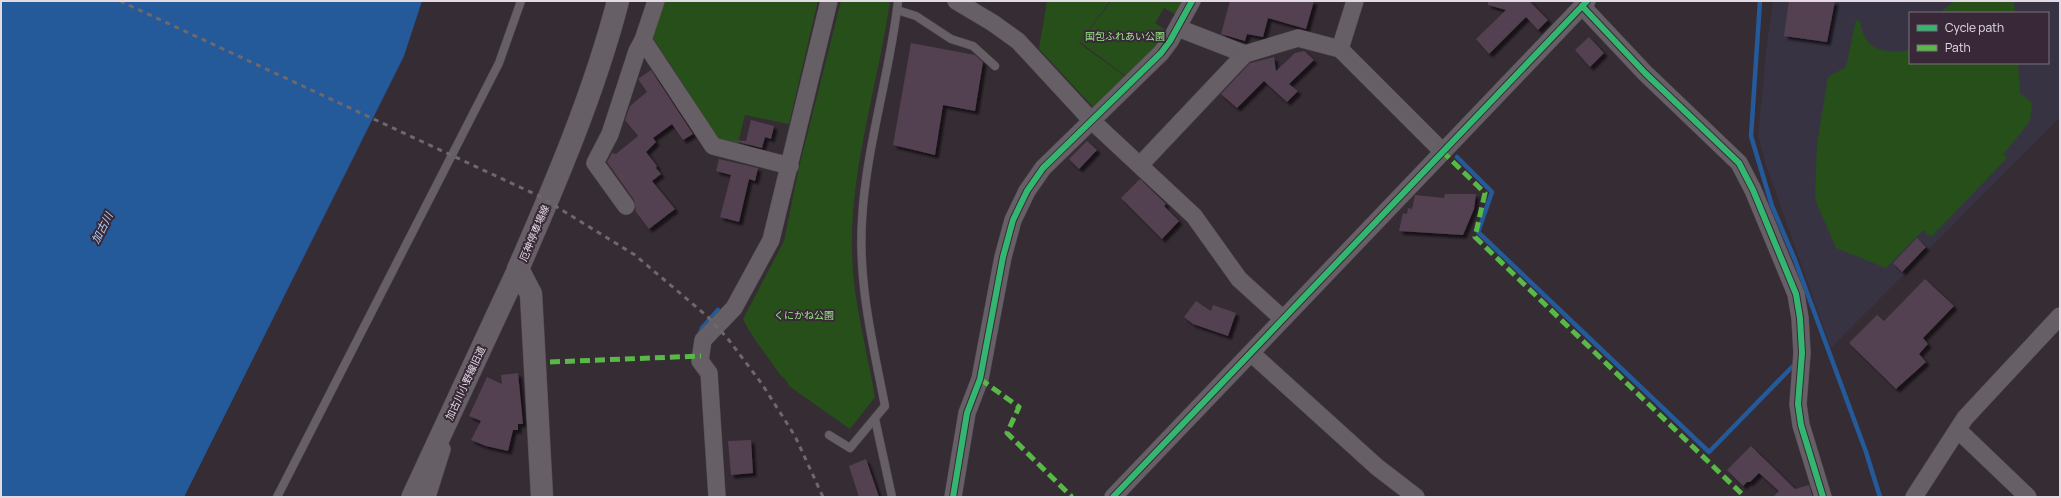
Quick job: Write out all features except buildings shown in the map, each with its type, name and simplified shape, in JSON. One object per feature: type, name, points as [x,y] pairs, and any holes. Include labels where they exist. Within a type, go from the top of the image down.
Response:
[{"type":"main road","name":"厄神停車場線","points":[[542,497],[531,294],[518,269],[548,201],[584,107],[618,1]]},
{"type":"street","points":[[626,206],[595,163],[610,134],[637,51],[643,40],[656,1]]},
{"type":"street","points":[[717,497],[709,373],[700,361],[703,340],[734,308],[771,240],[829,1]]},
{"type":"street","points":[[956,1],[993,23],[1018,41],[1092,121],[1194,216],[1239,278],[1283,319]]},
{"type":"street","points":[[953,497],[967,413],[980,379],[1003,257],[1012,220],[1027,191],[1043,168],[1160,53],[1178,28],[1192,1]]},
{"type":"street","points":[[1340,49],[1355,1]]},
{"type":"street","points":[[1113,497],[1585,4],[1645,73],[1739,162],[1753,190],[1796,294],[1800,318],[1802,353],[1798,404],[1801,425],[1823,497]]},
{"type":"street","points":[[1178,28],[1245,54]]},
{"type":"street","points":[[1140,165],[1245,54],[1298,38],[1340,49],[1442,152]]},
{"type":"street","points":[[643,40],[713,146],[790,166]]},
{"type":"street","name":"加古川小野線旧道","points":[[412,497],[518,269]]},
{"type":"street","points":[[1914,497],[1965,418],[2060,316]]},
{"type":"street","points":[[1251,353],[1377,467],[1416,497]]},
{"type":"street","points":[[1958,430],[2028,497]]},
{"type":"street","points":[[427,497],[443,450],[439,437]]},
{"type":"lane","points":[[277,497],[499,63],[521,1]]},
{"type":"lane","points":[[829,435],[850,448],[885,406],[864,297],[862,220],[866,183],[898,1]]},
{"type":"lane","points":[[897,10],[916,16],[951,39],[973,46],[995,66]]},
{"type":"lane","points":[[875,419],[892,497]]},
{"type":"shaded area","points":[[1773,1],[2060,1],[2060,117],[1831,348],[1766,165],[1758,135]]},
{"type":"green space","points":[[662,1],[818,1],[789,124],[745,115],[737,147],[716,138],[651,35]]},
{"type":"green space","name":"くにかね公園","points":[[841,1],[890,1],[860,158],[855,190],[853,221],[852,253],[855,289],[875,397],[850,429],[789,386],[779,374],[743,319],[784,241],[799,167]]},
{"type":"green space","points":[[1047,1],[1110,1],[1079,43],[1127,78],[1096,110],[1039,49]]},
{"type":"green space","name":"国包ふれあい公園","points":[[1111,1],[1185,1],[1178,16],[1164,8],[1155,23],[1168,32],[1152,53],[1128,78],[1080,42]]},
{"type":"green space","points":[[1955,1],[2014,1],[2015,12],[1940,12]]},
{"type":"green space","points":[[1856,20],[1860,21],[1864,36],[1874,47],[1895,52],[1909,50],[1909,64],[2018,64],[2020,93],[2032,103],[2030,121],[2003,155],[2007,158],[1931,237],[1923,230],[1886,268],[1836,248],[1815,199],[1817,144],[1828,77],[1846,67]]},
{"type":"water","name":"加古川","points":[[1,1],[422,1],[404,56],[184,497],[1,497]]},
{"type":"waterway","points":[[1760,1],[1751,136],[1772,206],[1795,260],[1866,452],[1880,497]]},
{"type":"waterway","points":[[1457,157],[1492,192],[1478,232],[1709,452],[1793,366]]},
{"type":"waterway","points":[[700,334],[702,328],[718,310]]},
{"type":"railway","points":[[120,1],[539,196],[635,255],[708,317],[728,339],[762,384],[795,436],[823,497]]},
{"type":"marked path","points":[[1442,151],[1485,193],[1475,237],[1745,497]]},
{"type":"marked path","points":[[550,362],[701,356]]},
{"type":"marked path","points":[[980,379],[1019,407],[1007,433],[1072,497]]},
{"type":"cycle path","points":[[953,497],[967,413],[980,379],[1003,257],[1013,220],[1027,191],[1043,168],[1161,53],[1170,41],[1192,1]]},
{"type":"cycle path","points":[[1113,497],[1587,1]]},
{"type":"cycle path","points":[[1582,6],[1645,73],[1739,163],[1753,190],[1796,294],[1800,318],[1802,353],[1798,404],[1801,425],[1823,497]]}]
